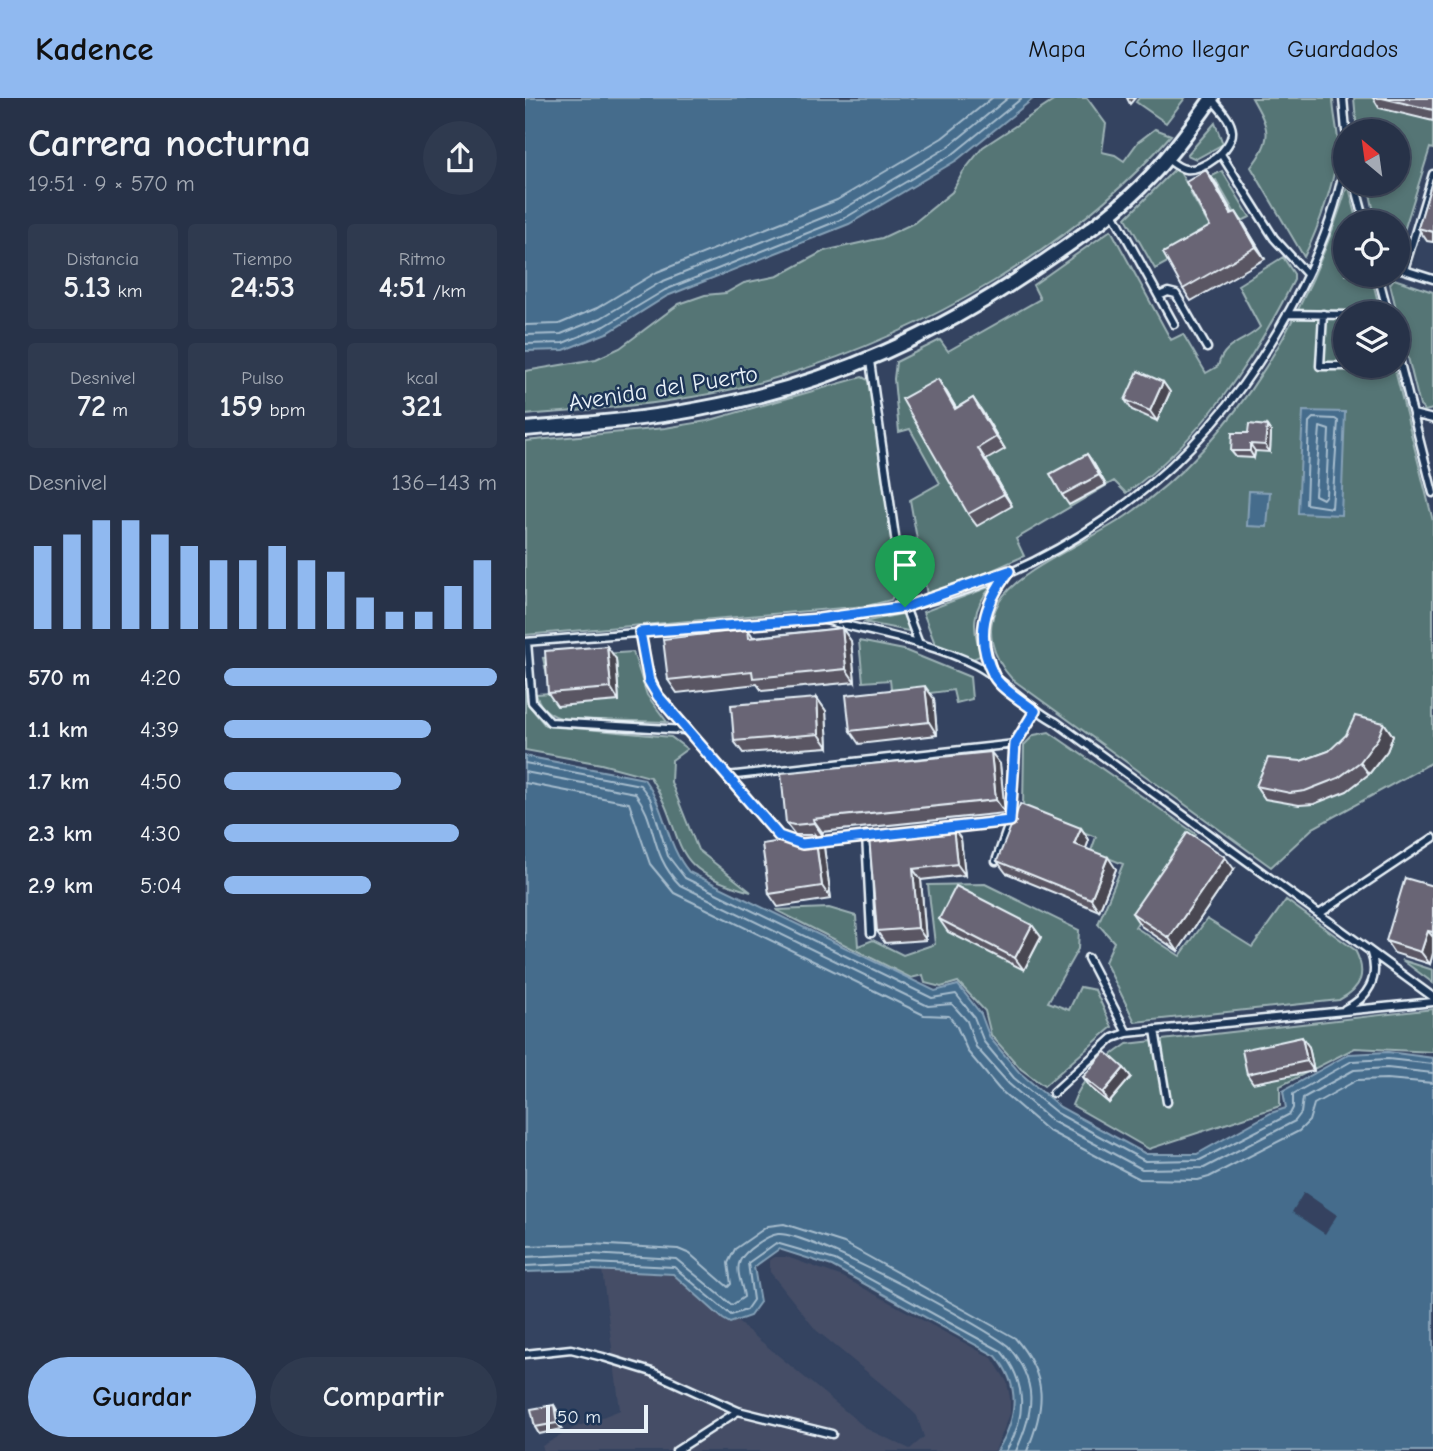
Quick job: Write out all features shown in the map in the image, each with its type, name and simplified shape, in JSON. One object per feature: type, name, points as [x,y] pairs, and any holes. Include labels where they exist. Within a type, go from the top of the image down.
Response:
[{"type":"street","name":"Avenida del Puerto","points":[[525,429],[616,421],[700,409],[779,391],[870,361],[1004,290],[1112,211],[1166,158],[1212,98]]},
{"type":"lane","points":[[1166,158],[1178,166],[1193,169],[1221,154],[1231,142],[1232,129],[1212,98]]},
{"type":"lane","points":[[1343,98],[1345,119]]},
{"type":"lane","points":[[1221,154],[1274,238],[1307,273]]},
{"type":"lane","points":[[1410,242],[1433,174]]},
{"type":"lane","points":[[685,730],[550,722],[532,702],[526,642],[819,619],[905,607],[1009,571],[1073,540],[1133,499],[1176,464],[1242,387],[1287,314],[1332,213],[1336,196]]},
{"type":"lane","points":[[1112,211],[1174,324]]},
{"type":"lane","points":[[1410,272],[1433,279]]},
{"type":"lane","points":[[1159,296],[1168,292],[1176,294],[1207,348]]},
{"type":"lane","points":[[1287,314],[1333,314]]},
{"type":"lane","points":[[1323,314],[1319,366],[1333,366]]},
{"type":"lane","points":[[870,361],[905,607],[919,644]]},
{"type":"lane","points":[[1404,378],[1433,493]]},
{"type":"lane","points":[[1413,415],[1433,419]]},
{"type":"lane","points":[[995,678],[981,626],[994,592],[1009,571]]},
{"type":"lane","points":[[819,619],[919,644],[978,666],[1035,711],[1056,722],[1433,1000]]},
{"type":"lane","points":[[640,632],[649,681],[685,730],[779,836],[790,842],[802,844],[1010,821]]},
{"type":"lane","points":[[996,861],[1010,821],[1015,744],[1035,711]]},
{"type":"lane","points":[[727,776],[1015,744]]},
{"type":"lane","points":[[866,835],[871,933]]},
{"type":"lane","points":[[1319,914],[1433,838]]},
{"type":"lane","points":[[1339,1012],[1360,1000],[1372,984],[1375,963],[1370,951]]},
{"type":"lane","points":[[1088,958],[1127,1032]]},
{"type":"lane","points":[[1053,1093],[1113,1038],[1127,1032],[1339,1012],[1433,1000]]},
{"type":"lane","points":[[1155,1030],[1167,1102]]},
{"type":"lane","points":[[525,1354],[571,1349],[603,1357],[652,1372],[738,1410],[832,1434]]},
{"type":"lane","points":[[676,1451],[738,1410]]},
{"type":"shaded area","points":[[787,1257],[843,1277],[992,1358],[1007,1382],[1010,1398],[1010,1414],[995,1451],[544,1451],[542,1446],[574,1428],[620,1410],[602,1270],[682,1276],[867,1429],[910,1449],[924,1437],[917,1416],[816,1330],[770,1272],[769,1260]]},
{"type":"green space","points":[[1058,98],[1087,98],[1106,124],[1102,152],[1115,155],[1124,161],[1138,142],[1155,129],[1171,135],[1132,176],[1089,215],[993,282],[889,336],[836,358],[751,385],[655,403],[525,415],[525,371],[596,359],[620,348],[679,304],[705,295],[726,293],[744,283],[778,276],[824,251],[882,238],[914,223],[952,192],[963,172],[983,147]]},
{"type":"green space","points":[[1139,98],[1185,98],[1166,123],[1136,102]]},
{"type":"green space","points":[[1252,98],[1333,98],[1335,119],[1333,119],[1333,177],[1304,257],[1251,167],[1266,140],[1267,133]]},
{"type":"green space","points":[[1354,98],[1433,98],[1433,149],[1430,148],[1410,212],[1373,210],[1371,196],[1411,196],[1411,119],[1356,119]]},
{"type":"green space","points":[[1215,123],[1223,144],[1196,159],[1187,155]]},
{"type":"green space","points":[[1177,167],[1189,188],[1222,171],[1250,217],[1240,222],[1216,180],[1191,194],[1215,236],[1155,269],[1126,218]]},
{"type":"green space","points":[[1344,196],[1351,196],[1355,210],[1339,210]]},
{"type":"green space","points":[[1333,228],[1333,287],[1374,287],[1378,301],[1333,301],[1333,378],[1397,378],[1433,521],[1433,762],[1313,828],[1271,867],[1012,679],[995,653],[991,633],[994,612],[1009,590],[1040,566],[1129,514],[1169,483],[1205,448],[1237,409],[1291,323]]},
{"type":"green space","points":[[1111,230],[1171,340],[1183,334],[1206,373],[1218,366],[1231,346],[1260,327],[1238,285],[1283,257],[1294,274],[1294,280],[1261,340],[1223,397],[1178,449],[1153,472],[1126,493],[1114,481],[1016,539],[1024,556],[971,580],[927,595],[910,500],[940,483],[910,429],[899,432],[894,379],[896,362],[940,340],[948,351],[1040,299],[1033,285]]},
{"type":"green space","points":[[1410,284],[1433,292],[1433,409],[1425,411],[1420,406],[1410,365],[1410,301],[1394,301],[1391,287],[1410,287]]},
{"type":"green space","points":[[862,377],[868,380],[872,389],[900,584],[891,600],[867,606],[525,635],[525,441],[665,428],[707,421]]},
{"type":"green space","points":[[992,586],[980,602],[975,619],[976,636],[982,655],[973,659],[935,644],[923,612]]},
{"type":"green space","points":[[906,613],[913,632],[863,622]]},
{"type":"green space","points":[[859,641],[904,650],[970,677],[972,699],[956,703],[953,690],[892,698],[890,680],[863,682]]},
{"type":"green space","points":[[633,652],[647,695],[667,722],[565,719],[555,716],[540,704],[536,694],[551,693],[543,658]]},
{"type":"green space","points":[[525,689],[528,704],[545,725],[671,737],[687,749],[672,760],[671,782],[698,850],[751,892],[722,883],[703,873],[690,861],[650,777],[601,764],[525,750]]},
{"type":"green space","points":[[1049,732],[1196,834],[1135,927],[1180,956],[1207,919],[1252,947],[1286,900],[1355,950],[1361,973],[1353,990],[1339,1000],[1135,1022],[1105,962],[1114,942],[1098,924],[1123,864],[1091,851],[1096,837],[1023,808],[1024,745],[1034,735]]},
{"type":"green space","points":[[985,884],[1079,930],[1078,949],[1048,1002],[1069,1010],[1080,987],[1095,990],[1112,1027],[1044,1086],[1021,1069],[991,1035],[985,1011],[958,982],[941,987],[925,983],[923,975],[911,978],[776,910],[829,908],[856,916],[858,946],[873,940],[903,955],[935,944],[928,885]]},
{"type":"green space","points":[[1402,960],[1433,970],[1433,983]]},
{"type":"green space","points":[[1433,1009],[1433,1052],[1355,1048],[1280,1086],[1280,1106],[1149,1149],[1072,1105],[1094,1070],[1127,1044]]},
{"type":"water","points":[[525,98],[1034,98],[957,160],[849,224],[667,296],[609,332],[564,350],[525,351]]},
{"type":"water","points":[[1303,411],[1345,412],[1341,515],[1298,513]]},
{"type":"water","points":[[1249,491],[1270,492],[1267,527],[1247,526]]},
{"type":"water","points":[[525,756],[644,779],[652,791],[675,850],[689,872],[935,991],[958,985],[981,1014],[990,1038],[1019,1072],[1060,1107],[1146,1154],[1197,1154],[1271,1113],[1286,1108],[1283,1091],[1349,1054],[1388,1052],[1433,1058],[1433,1451],[997,1451],[1009,1426],[1014,1402],[1010,1379],[996,1356],[832,1266],[779,1249],[754,1267],[760,1302],[750,1316],[730,1323],[673,1274],[591,1270],[525,1272]]},
{"type":"pier","points":[[1304,1192],[1337,1215],[1325,1234],[1292,1212]]},
{"type":"building","points":[[1382,98],[1433,98],[1433,110]]},
{"type":"building","points":[[1206,170],[1231,214],[1236,212],[1256,247],[1183,289],[1163,253],[1210,226],[1186,182]]},
{"type":"building","points":[[1433,178],[1433,232],[1418,228]]},
{"type":"building","points":[[1138,371],[1163,382],[1150,411],[1125,400]]},
{"type":"building","points":[[938,379],[955,409],[973,398],[996,437],[978,448],[1004,494],[968,514],[902,399]]},
{"type":"building","points":[[1249,424],[1267,426],[1265,445],[1250,444],[1250,451],[1231,451],[1232,433],[1248,433]]},
{"type":"building","points":[[1087,454],[1099,475],[1062,495],[1050,474]]},
{"type":"building","points":[[842,628],[846,669],[753,678],[752,671],[668,680],[663,639],[748,629],[749,638]]},
{"type":"building","points":[[607,646],[611,688],[548,693],[545,651]]},
{"type":"building","points":[[925,686],[929,722],[850,731],[846,695]]},
{"type":"building","points":[[817,698],[819,734],[734,741],[731,705]]},
{"type":"building","points":[[1355,716],[1384,723],[1378,738],[1360,762],[1338,778],[1305,791],[1290,793],[1256,786],[1268,758],[1301,761],[1329,751],[1346,735]]},
{"type":"building","points":[[991,752],[996,800],[813,819],[814,823],[786,823],[781,773]]},
{"type":"building","points":[[1020,804],[1081,828],[1074,844],[1108,857],[1091,899],[997,861]]},
{"type":"building","points":[[953,828],[957,864],[913,869],[918,928],[877,931],[869,837]]},
{"type":"building","points":[[1188,832],[1225,857],[1169,938],[1132,913]]},
{"type":"building","points":[[787,835],[815,835],[822,886],[769,894],[762,844],[788,840]]},
{"type":"building","points":[[1405,878],[1433,886],[1433,932],[1428,931],[1421,952],[1386,941]]},
{"type":"building","points":[[956,886],[1032,925],[1015,958],[939,919]]},
{"type":"building","points":[[1302,1037],[1307,1061],[1247,1074],[1242,1050]]},
{"type":"building","points":[[1105,1051],[1124,1068],[1103,1093],[1083,1077]]},
{"type":"building","points":[[554,1405],[557,1423],[535,1427],[531,1409]]},
{"type":"route","points":[[1009,571],[994,592],[981,626],[995,678],[1035,711],[1015,744],[1010,821],[802,844],[790,842],[779,836],[678,722],[649,681],[640,632],[819,619],[905,607],[1009,571]]}]
